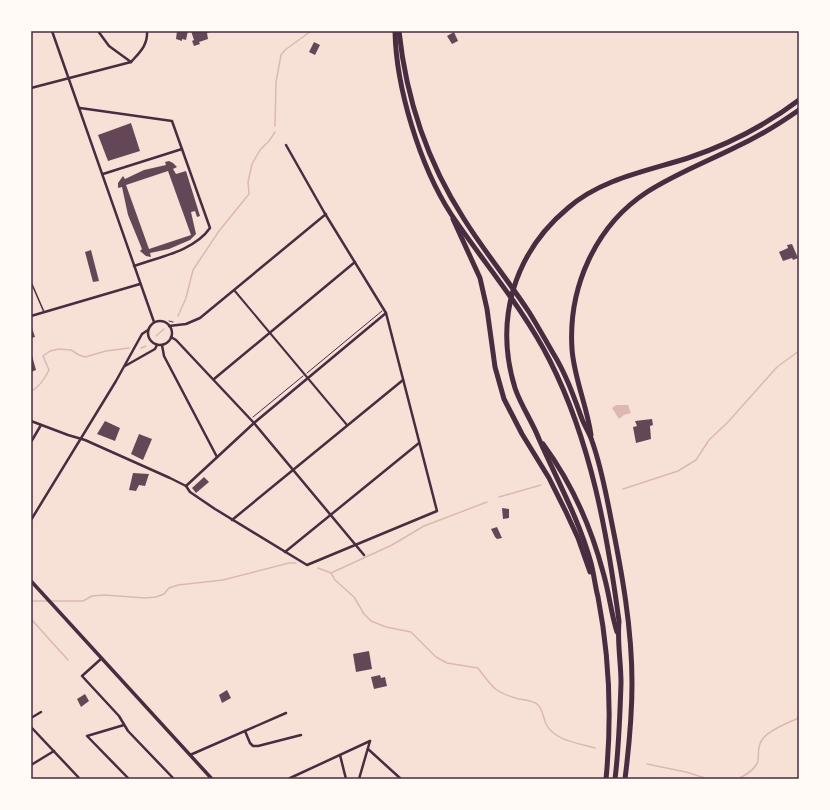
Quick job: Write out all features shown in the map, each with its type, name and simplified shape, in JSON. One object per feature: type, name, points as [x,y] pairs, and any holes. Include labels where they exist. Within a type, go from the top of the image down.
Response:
[{"type":"highway","points":[[394,31],[398,61],[409,115],[427,167],[480,278],[485,299],[496,367],[504,399],[522,434],[549,478],[566,512],[578,538],[596,590]]},
{"type":"highway","points":[[399,31],[401,51],[417,117],[426,144],[441,179],[464,220],[528,311],[555,355],[571,389],[585,427],[592,440]]},
{"type":"highway","points":[[606,779],[610,743],[609,681],[606,645],[596,590],[591,565],[580,530],[565,494],[544,453],[539,439],[516,391],[510,371],[507,338],[509,312],[513,290],[520,270],[535,242],[570,206],[587,194],[625,178],[709,151],[768,121],[799,100]]},
{"type":"highway","points":[[625,779],[630,734],[632,682],[626,604],[617,546],[603,481],[574,368],[571,335],[573,307],[581,276],[598,242],[608,228],[624,210],[646,192],[770,129],[799,110]]},
{"type":"highway","points":[[450,213],[511,298],[550,360],[575,418],[592,472],[602,514],[619,621],[619,732],[615,779]]},
{"type":"highway","points":[[539,439],[554,459],[565,478],[575,497],[591,535],[603,572],[618,635]]},
{"type":"street","points":[[52,31],[154,322]]},
{"type":"street","points":[[98,31],[109,46],[131,62]]},
{"type":"street","points":[[31,88],[131,62],[143,49],[147,37],[147,31]]},
{"type":"street","points":[[80,108],[172,120],[210,228],[204,237],[190,246],[134,266]]},
{"type":"street","points":[[31,421],[85,440],[186,486],[190,492],[232,520],[307,565],[437,511],[386,313],[286,145]]},
{"type":"street","points":[[103,174],[182,149]]},
{"type":"street","points":[[169,326],[192,322],[200,318],[326,214]]},
{"type":"street","points":[[214,379],[355,262]]},
{"type":"street","points":[[31,316],[140,284]]},
{"type":"street","points":[[234,290],[347,425]]},
{"type":"street","points":[[186,486],[254,423],[386,313]]},
{"type":"street","points":[[31,520],[142,334],[148,330],[154,322],[163,321],[169,326],[172,332],[171,338],[168,342],[162,345],[157,345],[148,337],[148,330]]},
{"type":"street","points":[[171,338],[176,340],[254,423],[364,555]]},
{"type":"street","points":[[123,368],[127,364],[155,349],[157,345]]},
{"type":"street","points":[[162,345],[164,356],[217,456]]},
{"type":"street","points":[[232,520],[403,380]]},
{"type":"street","points":[[31,442],[41,425]]},
{"type":"street","points":[[285,552],[419,443]]},
{"type":"street","points":[[31,581],[212,779]]},
{"type":"street","points":[[102,658],[82,676],[119,716],[128,731],[174,779]]},
{"type":"street","points":[[31,718],[41,712]]},
{"type":"street","points":[[190,755],[286,713]]},
{"type":"street","points":[[124,725],[87,736],[129,779]]},
{"type":"street","points":[[31,727],[80,779]]},
{"type":"street","points":[[245,731],[250,743],[254,746],[301,735]]},
{"type":"street","points":[[288,779],[370,741],[359,779]]},
{"type":"street","points":[[368,749],[401,779]]},
{"type":"street","points":[[31,765],[54,751]]},
{"type":"street","points":[[340,755],[346,779]]},
{"type":"lane","points":[[31,282],[44,312]]},
{"type":"path","points":[[250,419],[384,310]]},
{"type":"shaded area","points":[[616,405],[628,405],[631,413],[624,415],[619,419],[612,408]]},
{"type":"building","points":[[177,31],[188,31],[186,40],[182,39],[182,41],[176,39]]},
{"type":"building","points":[[191,31],[213,31],[207,33],[208,39],[199,42],[200,44],[194,46]]},
{"type":"building","points":[[454,32],[458,41],[452,44],[447,36]]},
{"type":"building","points":[[314,42],[320,45],[315,55],[309,52]]},
{"type":"building","points":[[131,123],[140,151],[108,161],[98,135]]},
{"type":"building","points":[[169,161],[177,167],[173,169],[176,174],[186,171],[200,216],[197,217],[195,211],[191,212],[196,234],[190,240],[169,249],[150,253],[151,257],[146,256],[140,251],[142,249],[128,215],[122,187],[118,188],[118,183],[123,176],[125,179],[144,170],[166,165],[165,162]],"holes":[[[168,171],[191,235],[149,249],[126,185]]]},
{"type":"building","points":[[792,244],[798,258],[783,261],[779,252],[788,248],[787,245]]},
{"type":"building","points":[[91,250],[99,281],[93,282],[85,252]]},
{"type":"building","points":[[31,325],[35,337],[31,338]]},
{"type":"building","points":[[31,352],[36,370],[31,372]]},
{"type":"building","points":[[652,419],[653,425],[650,426],[651,439],[636,443],[633,427],[637,426],[635,421]]},
{"type":"building","points":[[105,421],[120,428],[115,441],[97,434]]},
{"type":"building","points":[[139,434],[152,439],[143,460],[131,454]]},
{"type":"building","points":[[133,473],[149,474],[145,486],[139,485],[136,491],[129,490]]},
{"type":"building","points":[[204,477],[209,482],[196,493],[192,488]]},
{"type":"building","points":[[502,508],[509,509],[509,518],[503,519]]},
{"type":"building","points":[[497,527],[502,538],[497,539],[491,529]]},
{"type":"building","points":[[369,651],[372,669],[356,672],[353,654]]},
{"type":"building","points":[[380,675],[381,678],[385,677],[387,686],[374,689],[371,677]]},
{"type":"building","points":[[227,690],[231,698],[222,703],[219,695]]},
{"type":"building","points":[[85,694],[89,701],[81,707],[77,699]]},
{"type":"waterway","points":[[275,126],[276,82],[281,55],[285,50],[311,31]]},
{"type":"waterway","points":[[178,316],[186,298],[193,270],[219,231],[249,194],[248,182],[252,164],[260,150],[275,132]]},
{"type":"waterway","points":[[156,336],[164,329]]},
{"type":"waterway","points":[[141,348],[146,346]]},
{"type":"waterway","points":[[31,391],[39,385],[49,370],[43,356],[50,351],[59,349],[71,350],[85,357],[106,351],[129,348]]},
{"type":"waterway","points":[[623,489],[678,471],[696,460],[709,440],[728,422],[777,367],[799,351]]},
{"type":"waterway","points":[[499,497],[541,485]]},
{"type":"waterway","points":[[331,573],[392,545],[424,526],[487,502]]},
{"type":"waterway","points":[[31,601],[83,601],[92,596],[104,595],[146,598],[156,597],[164,594],[169,588],[178,585],[223,580],[289,563],[296,563]]},
{"type":"waterway","points":[[318,568],[331,573],[335,580],[354,597],[364,614],[371,621],[386,627],[411,632],[436,657],[447,663],[478,668],[491,685],[499,691],[504,694],[537,704],[542,711],[546,724],[555,734],[561,738],[595,748]]},
{"type":"waterway","points":[[31,619],[68,660]]},
{"type":"waterway","points":[[738,779],[750,772],[757,764],[760,742],[768,733],[799,718]]},
{"type":"waterway","points":[[647,764],[686,772],[708,779]]}]
